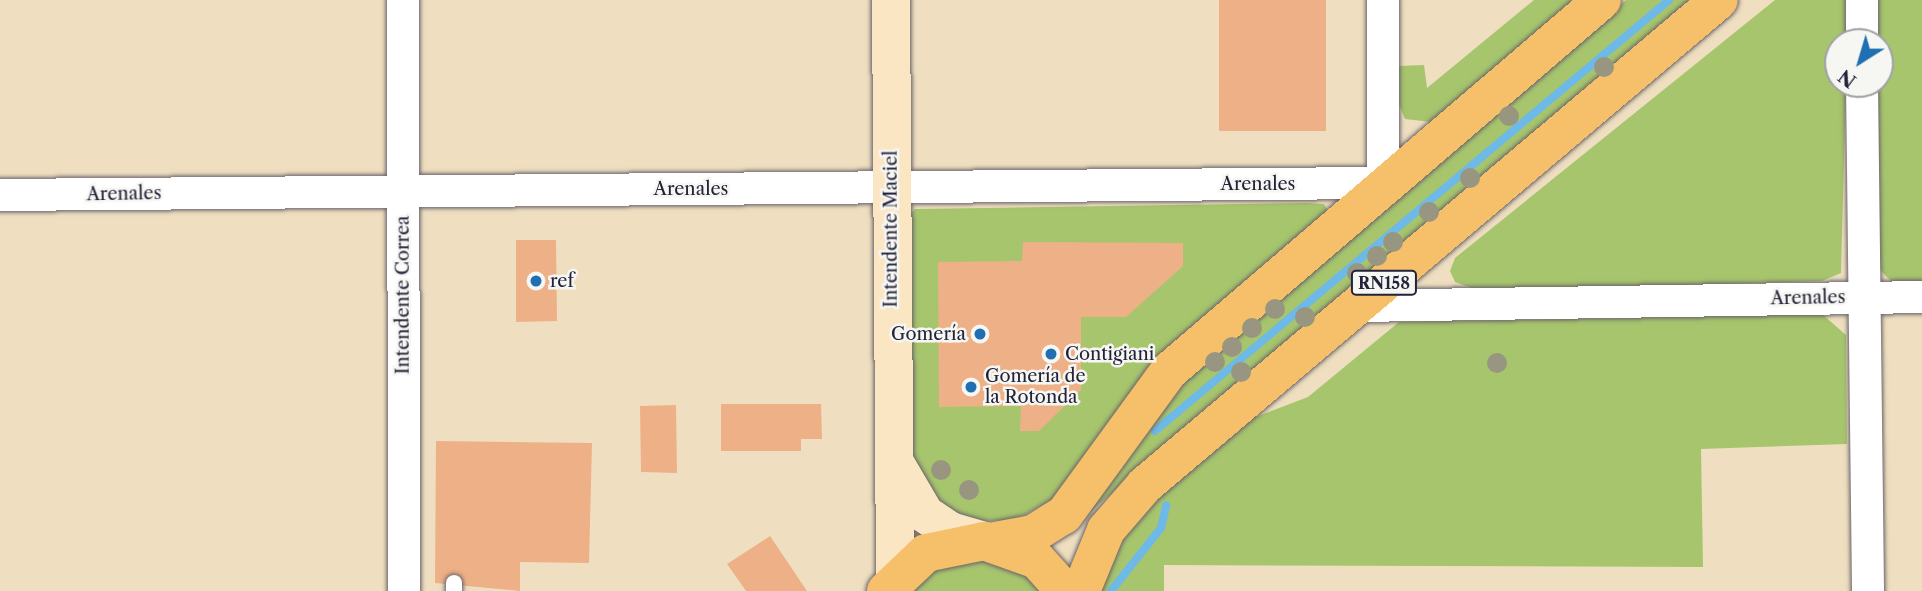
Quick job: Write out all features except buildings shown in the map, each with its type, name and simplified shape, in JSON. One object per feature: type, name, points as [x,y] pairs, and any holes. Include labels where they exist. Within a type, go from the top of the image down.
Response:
[{"type":"highway","points":[[888,586],[926,553],[1033,534],[1064,515],[1169,371],[1383,183],[1602,0]]},
{"type":"highway","name":"RN158","points":[[1081,591],[1106,530],[1145,485],[1719,0]]},
{"type":"highway","points":[[987,541],[1037,560],[1065,591]]},
{"type":"main road","name":"Intendente Maciel","points":[[888,586],[893,459],[891,0]]},
{"type":"main road","name":"Intendente Maciel","points":[[893,459],[925,514],[950,531],[987,541]]},
{"type":"street","name":"Intendente Correa","points":[[403,0],[404,591]]},
{"type":"street","points":[[1383,0],[1383,183]]},
{"type":"street","points":[[1862,0],[1862,28]]},
{"type":"street","points":[[1862,98],[1862,297],[1868,591]]},
{"type":"street","name":"Arenales","points":[[0,195],[1383,183]]},
{"type":"street","name":"Arenales","points":[[1357,306],[1922,297]]},
{"type":"green space","points":[[1534,0],[1575,0],[1431,122],[1405,119],[1398,102],[1398,66],[1424,65],[1427,88]]},
{"type":"green space","points":[[1626,0],[1693,0],[1084,517],[1157,403]]},
{"type":"green space","points":[[1775,0],[1846,0],[1846,28],[1824,28],[1824,98],[1846,98],[1841,273],[1822,281],[1480,291],[1455,282],[1450,271],[1455,258]]},
{"type":"green space","points":[[1875,0],[1922,0],[1922,283],[1891,281],[1879,269],[1876,98],[1894,98],[1894,28],[1875,28]]},
{"type":"green space","points":[[1324,204],[1328,211],[1156,360],[1057,497],[1015,520],[978,521],[944,507],[913,469],[908,217],[915,209]]},
{"type":"green space","points":[[1822,314],[1846,335],[1847,444],[1701,449],[1703,567],[1164,565],[1164,591],[1097,591],[1126,526],[1242,422],[1308,397],[1399,322]]},
{"type":"green space","points":[[961,557],[1011,563],[1049,591],[903,591],[915,578]]},
{"type":"waterway","points":[[1155,431],[1669,0]]},
{"type":"waterway","points":[[1111,591],[1161,528],[1166,506]]},
{"type":"place","name":"ref","points":[[536,281]]},
{"type":"place","name":"Gomería","points":[[980,334]]},
{"type":"place","name":"Contigiani","points":[[1051,354]]},
{"type":"place","name":"Gomería de la Rotonda","points":[[971,387]]}]
